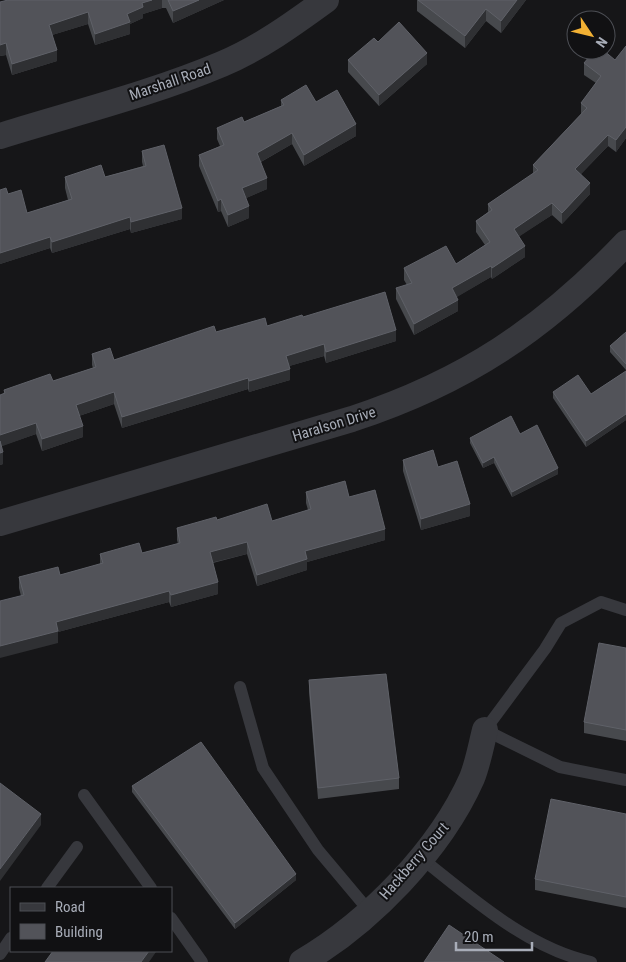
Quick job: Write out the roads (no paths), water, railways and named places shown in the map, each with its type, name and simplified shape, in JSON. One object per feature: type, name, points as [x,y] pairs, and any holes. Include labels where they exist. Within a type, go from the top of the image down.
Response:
[{"type":"street","name":"Marshall Road","points":[[0,136],[167,85],[224,64],[276,36],[326,0]]},
{"type":"street","name":"Haralson Drive","points":[[0,524],[352,419],[390,406],[427,390],[472,368],[516,341],[595,276],[626,243]]},
{"type":"street","name":"Hackberry Court","points":[[309,960],[370,912],[421,858],[450,820],[472,777],[485,730]]},
{"type":"lane","points":[[626,610],[601,602],[561,623],[545,649],[485,730],[560,768],[626,780]]},
{"type":"lane","points":[[240,687],[263,768],[318,850],[370,912]]},
{"type":"lane","points":[[84,794],[150,887]]},
{"type":"lane","points":[[48,887],[77,847]]},
{"type":"lane","points":[[421,858],[510,925],[570,957],[592,962]]},
{"type":"lane","points":[[172,919],[202,962]]},
{"type":"lane","points":[[0,954],[10,939]]}]
